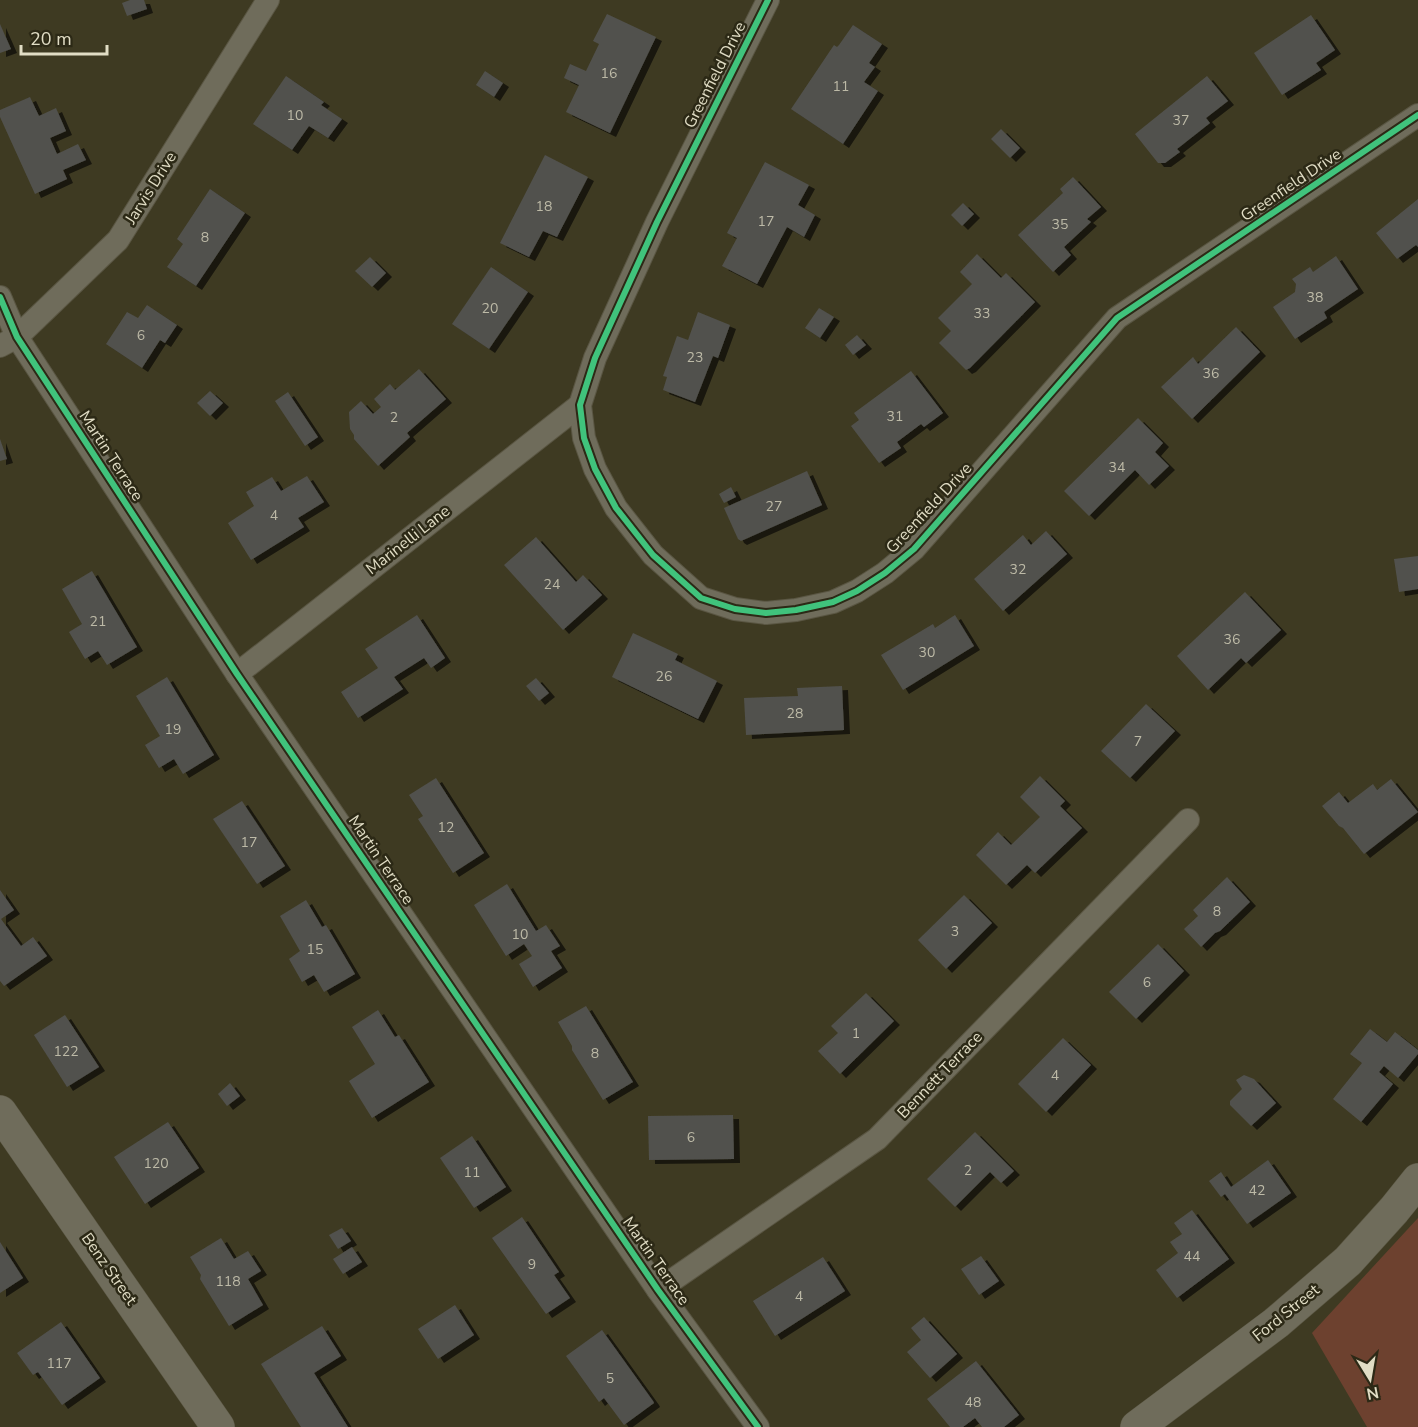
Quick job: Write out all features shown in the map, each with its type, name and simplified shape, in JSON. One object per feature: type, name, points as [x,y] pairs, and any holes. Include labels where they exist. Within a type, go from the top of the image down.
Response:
[{"type":"street","name":"Jarvis Drive","points":[[9,342],[118,240],[268,0]]},
{"type":"street","name":"Greenfield Drive","points":[[768,0],[657,222],[595,358],[580,405],[587,448],[595,469],[616,508],[653,555],[701,597],[735,609],[766,614],[833,602],[857,591],[885,573],[914,549],[1117,318],[1418,115]]},
{"type":"street","name":"Martin Terrace","points":[[0,297],[9,342],[658,1290],[758,1427]]},
{"type":"street","name":"Marinelli Lane","points":[[237,674],[580,405]]},
{"type":"street","name":"Bennett Terrace","points":[[658,1290],[877,1139],[1188,820]]},
{"type":"street","name":"Benz Street","points":[[0,1112],[218,1427]]},
{"type":"street","name":"Ford Street","points":[[1137,1427],[1276,1323],[1348,1261],[1418,1180]]},
{"type":"shaded area","points":[[1418,1218],[1418,1427],[1367,1427],[1312,1333]]},
{"type":"building","points":[[130,0],[144,0],[147,9],[127,16],[122,3]]},
{"type":"building","points":[[607,14],[656,37],[610,133],[566,112],[579,85],[564,78],[570,64],[586,71],[599,44],[593,41]]},
{"type":"building","points":[[1311,15],[1335,50],[1316,63],[1321,70],[1282,95],[1254,53]]},
{"type":"building","points":[[0,24],[11,49],[0,53]]},
{"type":"building","points":[[853,25],[882,44],[869,63],[875,67],[864,82],[878,91],[843,144],[791,109],[834,45],[837,47],[839,45]]},
{"type":"building","points":[[485,71],[503,83],[494,97],[476,85]]},
{"type":"building","points":[[286,76],[324,102],[321,105],[342,119],[328,138],[309,126],[292,150],[253,124]]},
{"type":"building","points":[[1207,76],[1228,101],[1206,118],[1210,123],[1177,149],[1180,152],[1165,163],[1158,163],[1135,134]]},
{"type":"building","points":[[30,97],[39,116],[56,108],[66,131],[50,138],[57,154],[78,144],[86,160],[63,170],[67,179],[35,194],[0,117],[0,110]]},
{"type":"building","points":[[1001,129],[1020,148],[1010,158],[991,139]]},
{"type":"building","points":[[545,155],[588,177],[557,237],[543,231],[529,257],[500,243]]},
{"type":"building","points":[[765,162],[809,185],[798,205],[815,215],[804,237],[787,227],[757,284],[722,266],[737,238],[727,233]]},
{"type":"building","points":[[1073,177],[1101,207],[1087,219],[1091,222],[1064,247],[1071,255],[1053,272],[1018,235],[1063,193],[1060,189]]},
{"type":"building","points":[[210,189],[245,213],[196,286],[167,267],[183,244],[177,239]]},
{"type":"building","points":[[1418,199],[1418,247],[1416,245],[1397,259],[1376,233]]},
{"type":"building","points":[[963,203],[974,214],[962,226],[951,215]]},
{"type":"building","points":[[977,254],[1001,278],[1006,273],[1035,302],[966,370],[939,343],[951,331],[938,318],[972,284],[960,272]]},
{"type":"building","points":[[1336,256],[1358,289],[1324,312],[1327,318],[1295,339],[1273,307],[1295,292],[1296,284],[1292,279],[1310,267],[1313,272]]},
{"type":"building","points":[[370,257],[386,273],[372,287],[355,271]]},
{"type":"building","points":[[491,267],[528,292],[489,349],[452,324]]},
{"type":"building","points":[[147,305],[177,325],[165,343],[160,340],[142,368],[106,344],[127,312],[138,318]]},
{"type":"building","points":[[819,308],[834,317],[820,338],[805,328]]},
{"type":"building","points":[[698,312],[730,325],[718,358],[713,356],[695,402],[663,390],[667,377],[663,376],[677,336],[688,340]]},
{"type":"building","points":[[1236,327],[1260,352],[1192,419],[1161,387],[1193,357],[1198,364]]},
{"type":"building","points":[[857,335],[866,345],[853,355],[845,345]]},
{"type":"building","points":[[419,369],[446,399],[407,433],[410,437],[378,466],[354,439],[350,429],[349,412],[361,401],[373,414],[381,407],[374,399],[390,384],[395,390]]},
{"type":"building","points":[[911,371],[943,413],[924,427],[921,424],[897,442],[901,448],[879,463],[851,426],[859,420],[854,413]]},
{"type":"building","points":[[210,391],[223,403],[210,416],[197,403]]},
{"type":"building","points":[[288,392],[318,437],[305,446],[275,401]]},
{"type":"building","points":[[1138,418],[1163,443],[1155,452],[1169,466],[1149,485],[1135,470],[1089,516],[1064,491]]},
{"type":"building","points":[[0,439],[7,459],[0,461]]},
{"type":"building","points":[[807,471],[822,505],[741,541],[738,539],[724,508]]},
{"type":"building","points":[[307,476],[324,502],[298,518],[304,527],[251,560],[228,523],[254,506],[246,492],[272,477],[281,491]]},
{"type":"building","points":[[731,487],[736,497],[724,503],[719,494]]},
{"type":"building","points":[[1046,531],[1067,554],[1003,611],[974,579],[1023,535],[1031,545]]},
{"type":"building","points":[[536,537],[576,582],[583,575],[602,595],[563,630],[504,565]]},
{"type":"building","points":[[1418,556],[1418,589],[1399,592],[1394,559]]},
{"type":"building","points":[[92,571],[137,647],[107,665],[98,651],[85,659],[69,632],[82,624],[62,589]]},
{"type":"building","points":[[1245,592],[1281,630],[1246,663],[1241,658],[1208,690],[1177,656]]},
{"type":"building","points":[[417,615],[445,658],[431,668],[424,658],[394,677],[403,689],[358,718],[341,692],[378,668],[365,649]]},
{"type":"building","points":[[955,615],[974,646],[903,690],[881,655],[933,624],[935,628]]},
{"type":"building","points":[[633,633],[678,654],[675,660],[717,681],[698,719],[612,677]]},
{"type":"building","points":[[167,677],[214,755],[183,774],[174,759],[159,768],[145,745],[160,736],[136,696]]},
{"type":"building","points":[[536,678],[549,693],[539,701],[526,686]]},
{"type":"building","points":[[842,686],[844,730],[746,735],[744,698],[798,696],[797,688]]},
{"type":"building","points":[[1146,704],[1175,731],[1130,778],[1101,751]]},
{"type":"building","points":[[1040,776],[1065,801],[1060,806],[1082,828],[1035,873],[1027,865],[1006,885],[976,855],[998,832],[1011,845],[1040,817],[1020,797]]},
{"type":"building","points":[[436,778],[484,853],[453,873],[418,819],[423,816],[409,795]]},
{"type":"building","points":[[1391,779],[1418,812],[1364,854],[1322,806],[1339,792],[1348,803],[1373,784],[1377,790]]},
{"type":"building","points":[[242,801],[285,866],[257,884],[213,819]]},
{"type":"building","points":[[1227,877],[1250,902],[1201,947],[1184,929],[1198,916],[1193,910]]},
{"type":"building","points":[[507,884],[536,931],[546,925],[560,946],[551,951],[562,968],[533,987],[519,964],[532,956],[524,944],[506,956],[474,905]]},
{"type":"building","points":[[0,890],[14,910],[1,919],[21,946],[33,937],[47,956],[4,986],[0,981]]},
{"type":"building","points":[[964,895],[992,923],[946,969],[918,940]]},
{"type":"building","points":[[306,900],[322,927],[326,925],[355,974],[324,992],[314,975],[302,982],[289,959],[300,951],[280,916]]},
{"type":"building","points":[[1158,944],[1184,971],[1136,1019],[1109,992]]},
{"type":"building","points":[[866,993],[894,1021],[840,1074],[818,1051],[838,1033],[831,1026]]},
{"type":"building","points":[[586,1006],[633,1082],[603,1100],[572,1050],[558,1022]]},
{"type":"building","points":[[378,1010],[395,1037],[399,1035],[429,1082],[372,1118],[349,1081],[375,1064],[352,1027]]},
{"type":"building","points":[[65,1015],[99,1067],[67,1087],[34,1035]]},
{"type":"building","points":[[1370,1029],[1387,1042],[1395,1032],[1418,1050],[1418,1054],[1398,1078],[1384,1066],[1379,1072],[1393,1084],[1361,1122],[1333,1099],[1362,1063],[1350,1054]]},
{"type":"building","points":[[1063,1038],[1091,1065],[1046,1112],[1018,1084]]},
{"type":"building","points":[[1244,1075],[1254,1079],[1276,1103],[1251,1126],[1230,1105],[1230,1101],[1242,1089],[1236,1080]]},
{"type":"building","points":[[230,1083],[240,1096],[227,1106],[218,1094]]},
{"type":"building","points":[[733,1115],[734,1159],[649,1160],[648,1116]]},
{"type":"building","points":[[168,1122],[199,1168],[145,1204],[114,1157]]},
{"type":"building","points":[[975,1132],[1014,1171],[1001,1183],[990,1172],[955,1207],[927,1179]]},
{"type":"building","points":[[472,1136],[506,1187],[474,1208],[440,1158]]},
{"type":"building","points":[[1268,1160],[1291,1193],[1247,1224],[1225,1194],[1221,1197],[1209,1181],[1221,1172],[1231,1187]]},
{"type":"building","points":[[1192,1210],[1229,1259],[1177,1298],[1156,1270],[1178,1253],[1170,1242],[1182,1234],[1174,1223]]},
{"type":"building","points":[[522,1217],[559,1272],[554,1275],[570,1298],[546,1314],[492,1238]]},
{"type":"building","points":[[342,1228],[351,1241],[338,1249],[329,1235]]},
{"type":"building","points":[[221,1238],[234,1259],[248,1251],[261,1271],[248,1279],[263,1305],[229,1326],[200,1279],[201,1275],[190,1257]]},
{"type":"building","points":[[0,1242],[23,1278],[0,1293]]},
{"type":"building","points":[[352,1247],[362,1262],[343,1274],[333,1259]]},
{"type":"building","points":[[981,1256],[999,1281],[979,1295],[961,1269]]},
{"type":"building","points":[[823,1257],[845,1291],[775,1336],[753,1301]]},
{"type":"building","points":[[455,1305],[474,1335],[438,1359],[418,1329]]},
{"type":"building","points":[[924,1317],[957,1354],[930,1378],[907,1352],[921,1340],[911,1328]]},
{"type":"building","points":[[61,1322],[100,1378],[62,1405],[38,1372],[33,1375],[17,1353]]},
{"type":"building","points":[[322,1326],[341,1356],[314,1373],[348,1427],[301,1427],[261,1364]]},
{"type":"building","points":[[602,1330],[654,1403],[624,1425],[604,1398],[599,1402],[566,1356]]},
{"type":"building","points":[[976,1361],[1019,1415],[1004,1427],[982,1427],[975,1418],[963,1427],[950,1427],[927,1399]]},
{"type":"cycle path","points":[[768,0],[657,222],[595,358],[580,405],[584,438],[595,469],[616,508],[653,555],[701,598],[735,609],[766,613],[796,610],[833,602],[857,591],[885,573],[914,549],[1117,318],[1418,115]]},
{"type":"cycle path","points":[[0,297],[17,337],[237,674],[658,1290],[758,1427]]}]
